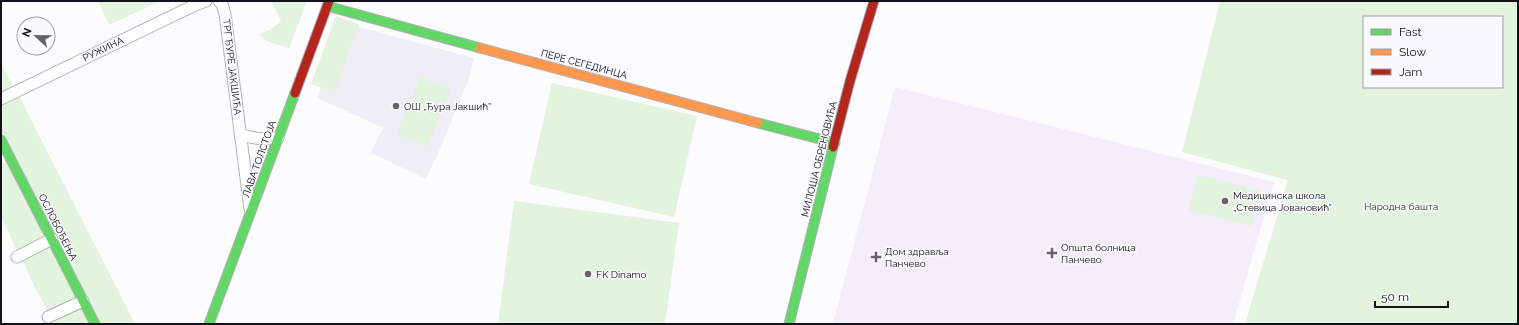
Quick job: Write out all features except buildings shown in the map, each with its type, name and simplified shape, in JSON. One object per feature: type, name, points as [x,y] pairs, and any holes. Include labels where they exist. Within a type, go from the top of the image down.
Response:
[{"type":"street","name":"РУЖИНА","points":[[1,99],[206,1]]},
{"type":"street","name":"ТРГ ЂУРЕ ЈАКШИЋА","points":[[219,1],[222,4],[225,14],[251,212]]},
{"type":"street","name":"МИЛОША ОБРЕНОВИЋА","points":[[789,324],[850,81],[874,1]]},
{"type":"street","name":"ПЕРЕ СЕГЕДИНЦА","points":[[328,4],[782,130],[835,143]]},
{"type":"street","name":"ЛАВА ТОЛСТОЈА","points":[[209,324],[328,4]]},
{"type":"street","points":[[240,134],[264,140],[278,138]]},
{"type":"street","name":"ОСЛОБОЂЕЊА","points":[[1,140],[95,324]]},
{"type":"street","points":[[17,258],[52,240]]},
{"type":"street","points":[[48,317],[83,301]]},
{"type":"shaded area","name":"ОШ „Ђура Јакшић”","points":[[344,23],[474,58],[469,78],[426,179],[371,153],[384,128],[317,98]]},
{"type":"shaded area","name":"Општа болница Панчево","points":[[895,87],[1274,182],[1233,324],[833,324]]},
{"type":"green space","points":[[98,1],[160,1],[109,25]]},
{"type":"green space","points":[[271,1],[307,1],[289,48],[269,42],[260,34],[271,29],[281,21]]},
{"type":"green space","name":"Народна башта","points":[[1220,1],[1518,1],[1518,324],[1245,324],[1288,180],[1182,152]]},
{"type":"green space","points":[[336,16],[359,24],[334,92],[311,84]]},
{"type":"green space","points":[[1,63],[13,87],[1,92]]},
{"type":"green space","points":[[421,77],[451,90],[427,147],[397,134]]},
{"type":"green space","points":[[552,83],[697,116],[674,217],[529,184]]},
{"type":"green space","points":[[19,96],[135,324],[99,324],[1,131],[1,105]]},
{"type":"green space","points":[[6,162],[89,324],[55,324],[37,291],[1,217],[1,164]]},
{"type":"green space","name":"Медицинска школа „Стевица Јовановић”","points":[[1198,175],[1260,191],[1251,226],[1189,210]]},
{"type":"green space","name":"FK Dinamo","points":[[514,201],[679,223],[665,324],[498,324]]},
{"type":"traffic: fast","points":[[327,6],[480,48]]},
{"type":"traffic: fast","points":[[209,324],[295,93]]},
{"type":"traffic: fast","points":[[758,123],[835,143]]},
{"type":"traffic: fast","points":[[1,140],[95,324]]},
{"type":"traffic: fast","points":[[789,324],[833,147]]},
{"type":"traffic: slow","points":[[480,48],[758,123]]},
{"type":"traffic: jam","points":[[295,93],[329,1]]},
{"type":"traffic: jam","points":[[833,147],[850,81],[874,1]]},
{"type":"place","name":"ОШ „Ђура Јакшић”","points":[[396,106]]},
{"type":"place","name":"Медицинска школа „Стевица Јовановић”","points":[[1225,201]]},
{"type":"place","name":"Општа болница Панчево","points":[[1052,253]]},
{"type":"place","name":"Дом здравља Панчево","points":[[876,257]]},
{"type":"place","name":"FK Dinamo","points":[[588,274]]}]
